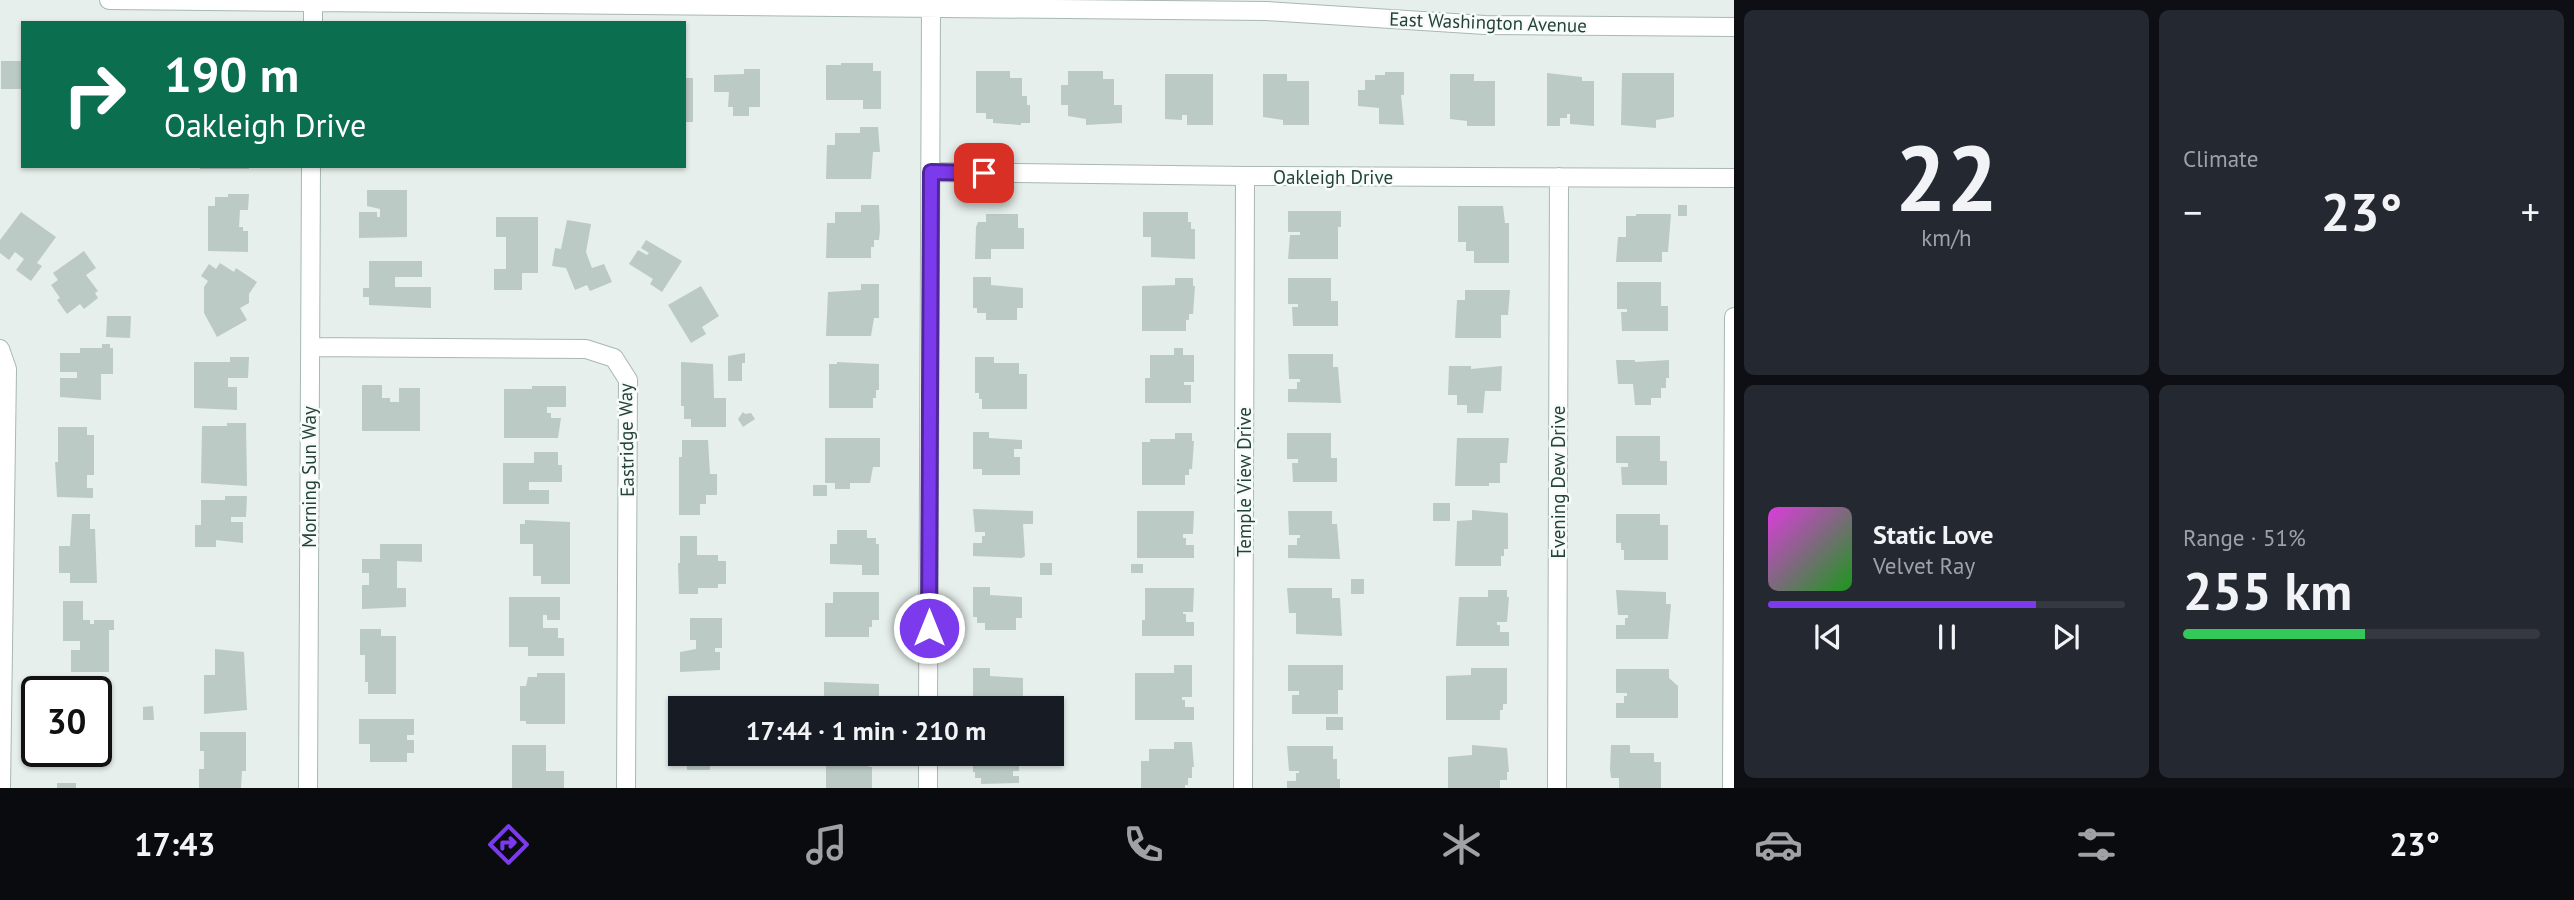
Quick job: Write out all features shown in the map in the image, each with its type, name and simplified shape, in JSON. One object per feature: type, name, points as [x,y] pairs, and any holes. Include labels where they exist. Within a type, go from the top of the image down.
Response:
[{"type":"street","name":"East Washington Avenue","points":[[109,0],[777,3],[931,9],[1266,11],[1485,25],[1734,27]]},
{"type":"street","points":[[313,2],[313,21]]},
{"type":"street","points":[[928,696],[931,9]]},
{"type":"street","name":"Morning Sun Way","points":[[308,788],[311,168]]},
{"type":"street","name":"Oakleigh Drive","points":[[931,172],[1734,178]]},
{"type":"street","name":"Temple View Drive","points":[[1242,788],[1245,176]]},
{"type":"street","name":"Evening Dew Drive","points":[[1557,788],[1559,177]]},
{"type":"street","points":[[1731,788],[1734,317]]},
{"type":"street","name":"Eastridge Way","points":[[310,347],[586,349],[614,358],[628,380],[626,788]]},
{"type":"street","points":[[0,349],[8,369],[1,788]]},
{"type":"street","points":[[928,766],[928,788]]},
{"type":"building","points":[[1,61],[21,61],[21,89],[1,89]]},
{"type":"building","points":[[873,63],[873,71],[881,71],[881,109],[863,109],[863,100],[826,100],[826,65]]},
{"type":"building","points":[[744,69],[760,69],[760,107],[749,107],[749,116],[733,116],[733,107],[728,107],[729,92],[714,92],[714,75],[744,74]]},
{"type":"building","points":[[976,71],[1010,71],[1010,78],[1022,78],[1022,96],[1027,96],[1027,105],[1030,105],[1030,123],[993,123],[993,119],[986,119],[986,113],[976,113]]},
{"type":"building","points":[[1068,71],[1103,71],[1103,79],[1114,79],[1114,105],[1122,105],[1122,123],[1086,125],[1086,119],[1068,116],[1068,105],[1061,105],[1061,85],[1068,85]]},
{"type":"building","points":[[1385,72],[1404,72],[1404,95],[1401,95],[1404,125],[1379,124],[1379,108],[1358,106],[1358,90],[1365,90],[1365,80],[1375,80],[1375,75],[1385,75]]},
{"type":"building","points":[[1547,73],[1594,81],[1594,126],[1570,124],[1570,114],[1567,114],[1567,118],[1560,118],[1560,126],[1547,126]]},
{"type":"building","points":[[1622,73],[1674,73],[1674,117],[1656,120],[1656,128],[1621,125]]},
{"type":"building","points":[[1165,74],[1213,74],[1213,125],[1187,125],[1187,115],[1182,115],[1182,120],[1165,119]]},
{"type":"building","points":[[1263,74],[1287,74],[1287,81],[1309,81],[1309,125],[1283,125],[1283,120],[1263,117]]},
{"type":"building","points":[[1450,74],[1474,74],[1474,81],[1495,81],[1495,126],[1467,126],[1467,121],[1450,119]]},
{"type":"building","points":[[686,78],[693,78],[693,122],[686,122]]},
{"type":"building","points":[[860,127],[878,127],[880,152],[873,152],[871,179],[826,179],[827,145],[835,145],[835,133],[860,133]]},
{"type":"building","points":[[200,168],[249,168],[249,169]]},
{"type":"building","points":[[367,190],[407,190],[407,237],[359,238],[359,212],[377,212],[377,217],[380,217],[380,209],[367,206]]},
{"type":"building","points":[[228,194],[249,194],[248,210],[240,210],[239,227],[248,231],[248,252],[208,251],[208,206],[215,206],[215,197],[228,197]]},
{"type":"building","points":[[861,205],[879,205],[879,240],[874,240],[871,258],[826,258],[827,223],[835,223],[835,212],[861,212]]},
{"type":"building","points":[[1678,205],[1687,205],[1687,216],[1678,216]]},
{"type":"building","points":[[1458,206],[1503,206],[1505,223],[1509,223],[1509,263],[1474,263],[1474,251],[1466,251],[1466,242],[1458,242]]},
{"type":"building","points":[[1288,211],[1341,211],[1338,259],[1288,259],[1290,235],[1300,235],[1300,232],[1288,232]]},
{"type":"building","points":[[21,212],[56,237],[37,263],[42,266],[31,281],[16,270],[24,259],[15,252],[9,260],[0,253],[0,240]]},
{"type":"building","points":[[1143,212],[1188,212],[1188,222],[1191,222],[1191,229],[1195,229],[1195,259],[1151,257],[1151,237],[1143,237]]},
{"type":"building","points":[[986,214],[1018,214],[1018,228],[1024,228],[1024,249],[991,249],[991,259],[975,259],[976,227],[978,222],[986,222]]},
{"type":"building","points":[[1671,214],[1668,252],[1662,252],[1662,262],[1616,262],[1618,237],[1626,237],[1626,216]]},
{"type":"building","points":[[496,217],[538,217],[538,273],[522,273],[522,290],[494,290],[494,269],[506,269],[506,237],[496,237]]},
{"type":"building","points":[[567,220],[591,224],[586,252],[592,268],[604,264],[612,282],[590,291],[587,285],[575,290],[566,268],[552,266],[555,248],[561,249]]},
{"type":"building","points":[[646,240],[682,261],[662,292],[650,284],[653,279],[629,264],[638,250],[647,255],[649,253],[641,248]]},
{"type":"building","points":[[84,251],[96,268],[86,275],[98,291],[95,293],[98,298],[84,309],[80,304],[67,314],[51,285],[58,280],[53,273]]},
{"type":"building","points":[[369,261],[422,261],[422,277],[395,277],[395,287],[431,287],[431,308],[369,305],[369,297],[363,297],[363,288],[369,288]]},
{"type":"building","points":[[220,263],[234,272],[236,268],[257,282],[249,294],[249,303],[240,308],[247,320],[217,337],[204,313],[204,287],[208,281],[201,276],[209,264],[216,269]]},
{"type":"building","points":[[973,277],[991,277],[991,285],[1023,288],[1023,308],[1017,308],[1017,320],[986,320],[986,313],[977,313],[977,308],[973,308]]},
{"type":"building","points":[[1175,278],[1193,278],[1195,286],[1193,314],[1189,314],[1189,320],[1186,320],[1186,331],[1142,331],[1142,286],[1175,285]]},
{"type":"building","points":[[1288,278],[1331,278],[1331,301],[1338,301],[1338,326],[1293,326],[1292,307],[1298,307],[1298,304],[1288,304]]},
{"type":"building","points":[[1617,282],[1661,282],[1661,306],[1668,306],[1668,331],[1622,331],[1621,312],[1627,312],[1627,309],[1617,309]]},
{"type":"building","points":[[861,284],[879,284],[879,318],[874,318],[871,336],[826,336],[828,292],[861,290]]},
{"type":"building","points":[[701,286],[719,316],[702,327],[706,334],[691,343],[668,305]]},
{"type":"building","points":[[1465,290],[1510,290],[1508,315],[1501,315],[1501,338],[1455,338],[1457,300],[1465,300]]},
{"type":"building","points":[[107,316],[131,316],[130,338],[106,337]]},
{"type":"building","points":[[102,344],[110,344],[110,348],[113,348],[113,374],[101,374],[101,400],[60,397],[60,378],[77,378],[77,372],[60,372],[60,353],[80,353],[80,348],[102,348]]},
{"type":"building","points":[[1174,348],[1183,348],[1183,355],[1194,355],[1194,382],[1184,382],[1184,385],[1191,385],[1191,403],[1145,403],[1145,378],[1150,378],[1150,355],[1174,355]]},
{"type":"building","points":[[745,353],[742,381],[728,381],[728,356]]},
{"type":"building","points":[[1288,354],[1333,354],[1333,367],[1338,367],[1341,403],[1288,402],[1288,389],[1297,389],[1300,379],[1289,379]]},
{"type":"building","points":[[230,357],[249,357],[248,378],[228,378],[228,387],[237,387],[237,410],[194,408],[194,362],[230,362]]},
{"type":"building","points":[[975,357],[994,357],[994,363],[1019,363],[1019,374],[1027,374],[1027,409],[982,409],[982,399],[979,399],[979,393],[975,393]]},
{"type":"building","points":[[1616,360],[1669,360],[1669,378],[1666,378],[1666,388],[1661,388],[1661,398],[1651,398],[1651,405],[1635,405],[1633,384],[1618,384]]},
{"type":"building","points":[[681,362],[713,364],[714,398],[726,398],[726,427],[691,427],[691,419],[684,419],[684,406],[681,406]]},
{"type":"building","points":[[829,364],[879,364],[879,390],[876,390],[876,398],[873,398],[873,408],[829,408]]},
{"type":"building","points":[[1449,366],[1471,366],[1471,369],[1502,366],[1501,391],[1485,391],[1483,413],[1467,413],[1467,405],[1457,405],[1457,395],[1448,395]]},
{"type":"building","points":[[362,385],[382,385],[382,398],[390,398],[390,402],[399,402],[399,388],[420,388],[420,431],[362,431]]},
{"type":"building","points":[[532,386],[566,386],[566,407],[547,407],[551,418],[561,418],[558,438],[504,438],[504,389],[532,389]]},
{"type":"building","points":[[743,412],[751,413],[755,419],[743,427],[738,419]]},
{"type":"building","points":[[227,423],[246,423],[247,486],[201,483],[202,426],[227,426]]},
{"type":"building","points":[[58,427],[87,427],[87,435],[94,435],[94,475],[87,475],[87,488],[93,488],[93,498],[57,497],[55,462],[58,462]]},
{"type":"building","points":[[973,432],[989,432],[989,438],[1022,440],[1022,449],[1014,449],[1014,457],[1020,457],[1020,475],[982,475],[982,469],[973,469]]},
{"type":"building","points":[[1175,433],[1192,433],[1194,441],[1192,469],[1189,469],[1189,475],[1185,475],[1185,485],[1142,485],[1142,442],[1150,442],[1150,439],[1175,439]]},
{"type":"building","points":[[1287,433],[1331,433],[1331,458],[1337,458],[1337,482],[1293,482],[1292,463],[1298,463],[1298,459],[1287,459]]},
{"type":"building","points":[[1616,436],[1660,436],[1660,461],[1667,461],[1667,485],[1622,485],[1621,467],[1628,467],[1628,463],[1616,463]]},
{"type":"building","points":[[825,438],[880,438],[880,467],[873,467],[870,483],[850,483],[850,489],[835,489],[835,483],[825,483]]},
{"type":"building","points":[[1457,438],[1509,438],[1507,463],[1500,463],[1500,483],[1489,483],[1489,486],[1455,486]]},
{"type":"building","points":[[682,440],[708,440],[710,474],[717,474],[717,495],[706,495],[706,504],[700,504],[700,515],[679,515],[679,457],[682,457]]},
{"type":"building","points":[[534,452],[558,452],[558,465],[562,465],[562,482],[529,482],[529,490],[549,490],[549,504],[503,504],[503,463],[534,463]]},
{"type":"building","points":[[813,485],[827,485],[827,496],[813,496]]},
{"type":"building","points":[[225,496],[247,496],[246,517],[231,517],[231,522],[243,522],[243,543],[216,540],[216,547],[195,547],[195,525],[201,525],[201,500],[225,500]]},
{"type":"building","points":[[1433,503],[1450,503],[1450,521],[1433,521]]},
{"type":"building","points":[[973,509],[1033,511],[1033,524],[1023,524],[1025,556],[973,556],[973,543],[982,543],[985,532],[975,532]]},
{"type":"building","points":[[1472,510],[1508,513],[1508,549],[1504,549],[1504,556],[1501,556],[1501,566],[1455,566],[1457,521],[1472,520]]},
{"type":"building","points":[[1137,511],[1194,511],[1193,534],[1183,534],[1183,538],[1186,538],[1186,545],[1194,545],[1194,558],[1137,558]]},
{"type":"building","points":[[1288,511],[1332,511],[1332,524],[1337,524],[1340,559],[1288,558],[1288,545],[1297,545],[1300,535],[1289,535]]},
{"type":"building","points":[[72,514],[90,514],[90,529],[95,529],[97,583],[70,583],[70,573],[59,573],[59,546],[70,546]]},
{"type":"building","points":[[1616,514],[1660,514],[1660,525],[1668,525],[1668,560],[1624,560],[1621,543],[1616,543]]},
{"type":"building","points":[[525,520],[570,522],[570,584],[541,584],[541,576],[533,576],[533,544],[520,544],[520,524],[525,524]]},
{"type":"building","points":[[837,530],[867,530],[867,538],[876,538],[876,544],[879,544],[879,575],[862,575],[862,565],[830,564],[830,544],[837,544]]},
{"type":"building","points":[[680,536],[697,536],[697,555],[718,555],[718,561],[726,561],[726,584],[718,584],[718,588],[698,588],[698,594],[679,594]]},
{"type":"building","points":[[380,544],[422,544],[422,562],[397,561],[397,588],[406,588],[406,607],[362,609],[362,585],[369,585],[369,573],[362,573],[362,559],[380,559]]},
{"type":"building","points":[[1040,563],[1052,563],[1052,575],[1040,575]]},
{"type":"building","points":[[1131,564],[1143,564],[1143,573],[1131,573]]},
{"type":"building","points":[[1351,579],[1364,579],[1364,594],[1351,594]]},
{"type":"building","points":[[973,587],[990,587],[990,595],[1022,597],[1022,618],[1016,618],[1016,630],[985,630],[985,623],[977,623],[977,617],[973,617]]},
{"type":"building","points":[[1145,588],[1194,588],[1193,612],[1183,614],[1186,614],[1186,622],[1194,622],[1194,636],[1142,636]]},
{"type":"building","points":[[1287,588],[1332,588],[1332,598],[1340,598],[1342,636],[1296,634],[1296,613],[1289,613]]},
{"type":"building","points":[[1488,590],[1507,590],[1507,622],[1497,622],[1497,625],[1500,625],[1500,632],[1509,632],[1509,646],[1456,646],[1459,597],[1488,597]]},
{"type":"building","points":[[1616,590],[1666,592],[1666,604],[1671,604],[1668,639],[1616,639],[1616,625],[1625,625],[1628,615],[1618,615]]},
{"type":"building","points":[[833,592],[879,592],[879,620],[872,620],[869,637],[825,637],[825,603],[833,603]]},
{"type":"building","points":[[509,597],[560,597],[560,620],[547,620],[547,615],[543,615],[543,628],[558,628],[558,638],[564,638],[564,656],[528,656],[528,647],[509,647]]},
{"type":"building","points":[[63,601],[83,601],[83,620],[90,620],[90,624],[94,624],[94,620],[114,620],[114,630],[109,630],[109,672],[71,672],[71,650],[80,650],[80,641],[63,641]]},
{"type":"building","points":[[690,618],[722,618],[722,648],[715,648],[715,652],[720,652],[720,670],[680,672],[680,652],[696,649],[696,640],[690,640]]},
{"type":"building","points":[[360,629],[381,629],[381,636],[396,636],[396,694],[368,694],[365,655],[360,655]]},
{"type":"building","points":[[215,649],[244,652],[247,710],[204,714],[204,675],[215,675]]},
{"type":"building","points":[[1174,665],[1192,665],[1192,697],[1182,697],[1182,700],[1185,700],[1185,707],[1194,707],[1194,720],[1135,720],[1135,673],[1174,673]]},
{"type":"building","points":[[1288,665],[1343,665],[1343,690],[1338,690],[1338,714],[1292,714],[1292,695],[1299,695],[1299,691],[1288,691]]},
{"type":"building","points":[[973,668],[990,668],[990,676],[1023,678],[1023,696],[973,696]]},
{"type":"building","points":[[1471,668],[1507,668],[1507,704],[1503,704],[1503,710],[1500,710],[1500,720],[1446,720],[1446,676],[1471,675]]},
{"type":"building","points":[[1616,669],[1669,669],[1669,678],[1678,686],[1678,718],[1616,718],[1616,703],[1624,703],[1627,693],[1616,693]]},
{"type":"building","points":[[537,673],[565,673],[565,724],[526,724],[526,721],[520,721],[520,686],[526,686],[528,677],[537,677]]},
{"type":"building","points":[[824,682],[879,684],[879,696],[824,696]]},
{"type":"building","points":[[153,706],[154,720],[143,720],[143,707]]},
{"type":"building","points":[[1326,717],[1343,717],[1343,730],[1326,730]]},
{"type":"building","points":[[359,719],[414,719],[414,735],[407,735],[407,740],[414,740],[414,753],[407,753],[407,762],[370,762],[370,744],[359,744]]},
{"type":"building","points":[[200,732],[246,732],[246,771],[242,771],[241,788],[199,788],[199,769],[204,769]]},
{"type":"building","points":[[1174,742],[1192,742],[1194,767],[1192,778],[1188,778],[1188,785],[1185,785],[1185,788],[1141,788],[1141,761],[1149,761],[1149,749],[1174,749]]},
{"type":"building","points":[[512,745],[546,745],[546,771],[564,771],[564,788],[512,788]]},
{"type":"building","points":[[1472,745],[1507,748],[1509,772],[1507,780],[1500,780],[1500,788],[1448,788],[1448,757],[1472,755]]},
{"type":"building","points":[[1611,745],[1630,745],[1630,753],[1654,753],[1654,762],[1661,762],[1661,788],[1619,788],[1619,778],[1611,778]]},
{"type":"building","points":[[1287,746],[1333,746],[1333,759],[1337,759],[1340,788],[1287,788],[1287,781],[1296,781],[1296,773],[1299,771],[1289,771]]},
{"type":"building","points":[[687,766],[710,766],[710,770],[687,770]]},
{"type":"building","points":[[826,766],[872,767],[872,788],[826,788]]},
{"type":"building","points":[[973,766],[1019,766],[1019,771],[1013,771],[1013,776],[1019,776],[1019,783],[981,784],[981,778],[975,778]]},
{"type":"building","points":[[57,783],[76,783],[76,788],[57,788]]},
{"type":"route","points":[[929,628],[931,172],[984,173]]}]
